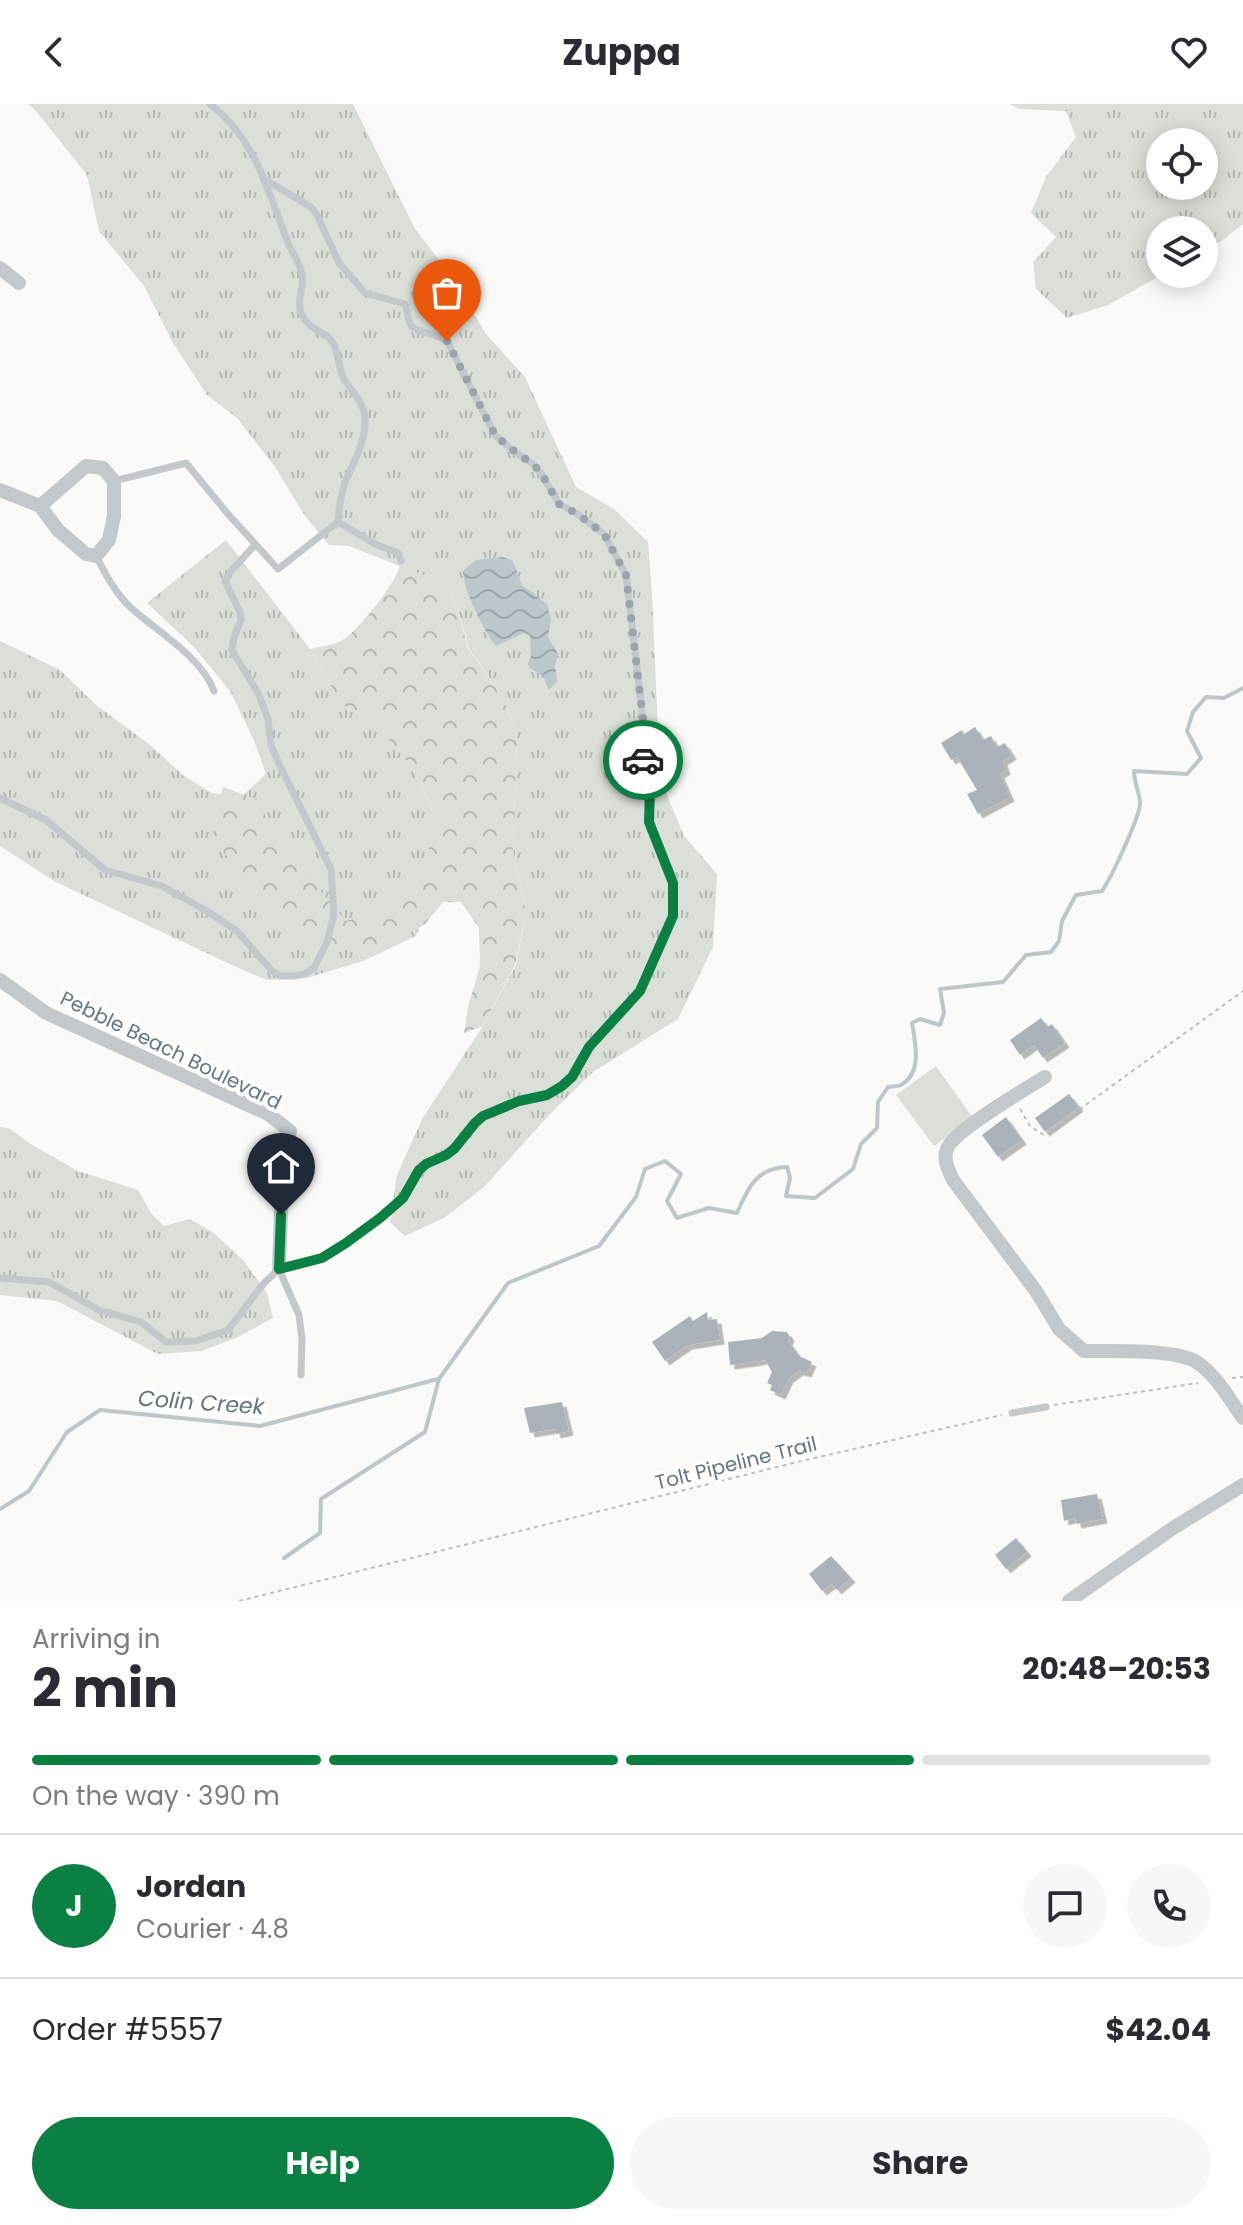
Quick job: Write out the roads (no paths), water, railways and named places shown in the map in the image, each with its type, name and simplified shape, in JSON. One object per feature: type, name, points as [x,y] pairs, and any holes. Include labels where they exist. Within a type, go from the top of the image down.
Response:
[{"type":"street","points":[[0,268],[19,283]]},
{"type":"street","points":[[0,490],[40,506],[58,530],[86,554],[96,556],[109,540],[114,516],[114,481],[103,468],[86,466],[40,506]]},
{"type":"street","name":"Pebble Beach Boulevard","points":[[0,980],[46,1013],[268,1114],[290,1131],[283,1154],[279,1269]]},
{"type":"street","points":[[1045,1077],[975,1122],[948,1145],[945,1160],[953,1180],[1036,1291],[1059,1329],[1084,1351],[1157,1352],[1194,1361],[1216,1380],[1243,1418]]},
{"type":"street","points":[[1069,1601],[1173,1528],[1243,1485]]},
{"type":"lane","points":[[114,481],[186,463],[278,569],[338,522],[342,493],[364,434],[363,408],[345,380],[337,361],[336,348],[330,339],[303,317],[299,303],[302,269],[289,245],[264,179],[239,132],[210,104]]},
{"type":"lane","points":[[0,1278],[49,1282],[99,1310],[141,1322],[166,1342],[195,1341],[228,1330],[264,1283],[279,1269],[322,1258],[380,1218],[403,1198],[419,1170],[454,1149],[483,1116],[519,1101],[547,1095],[572,1077],[589,1047],[640,991],[673,916],[673,883],[649,822],[650,788],[641,755],[645,736],[626,575],[604,534],[559,504],[534,465],[495,435],[447,341],[438,334],[416,331],[411,326],[405,304],[365,293],[339,263],[311,207],[264,179]]},
{"type":"lane","points":[[338,522],[375,544],[398,553],[401,561]]},
{"type":"lane","points":[[0,798],[46,820],[105,870],[162,886],[207,911],[237,931],[272,971],[281,976],[304,974],[314,968],[327,942],[334,915],[331,869],[271,745],[268,719],[258,693],[232,650],[241,620],[225,581],[255,545]]},
{"type":"lane","points":[[96,556],[111,584],[126,603],[183,650],[211,682],[214,691]]},
{"type":"lane","points":[[279,1269],[299,1315],[301,1375]]},
{"type":"lane","points":[[1012,1413],[1046,1407]]},
{"type":"water","points":[[503,557],[513,561],[522,585],[547,604],[551,620],[548,637],[558,654],[555,665],[557,681],[549,690],[543,676],[528,664],[531,656],[530,636],[524,633],[496,646],[470,599],[463,571],[476,560]]},
{"type":"waterway","points":[[284,1558],[320,1533],[321,1499],[425,1432],[439,1379],[508,1283],[599,1246],[636,1197],[645,1169],[665,1161],[681,1174],[667,1201],[677,1218],[709,1208],[737,1213],[754,1181],[776,1168],[787,1167],[790,1178],[786,1196],[815,1198],[853,1169],[861,1144],[877,1128],[878,1102],[888,1087],[901,1085],[912,1073],[916,1057],[912,1023],[920,1019],[940,1025],[944,1013],[940,989],[1003,982],[1026,955],[1051,952],[1059,941],[1062,921],[1076,895],[1102,891],[1125,846],[1140,802],[1134,771],[1187,774],[1201,758],[1187,731],[1193,712],[1206,697],[1224,698],[1243,688]]},
{"type":"waterway","name":"Colin Creek","points":[[0,1509],[29,1491],[67,1432],[100,1410],[260,1426],[438,1379]]}]
